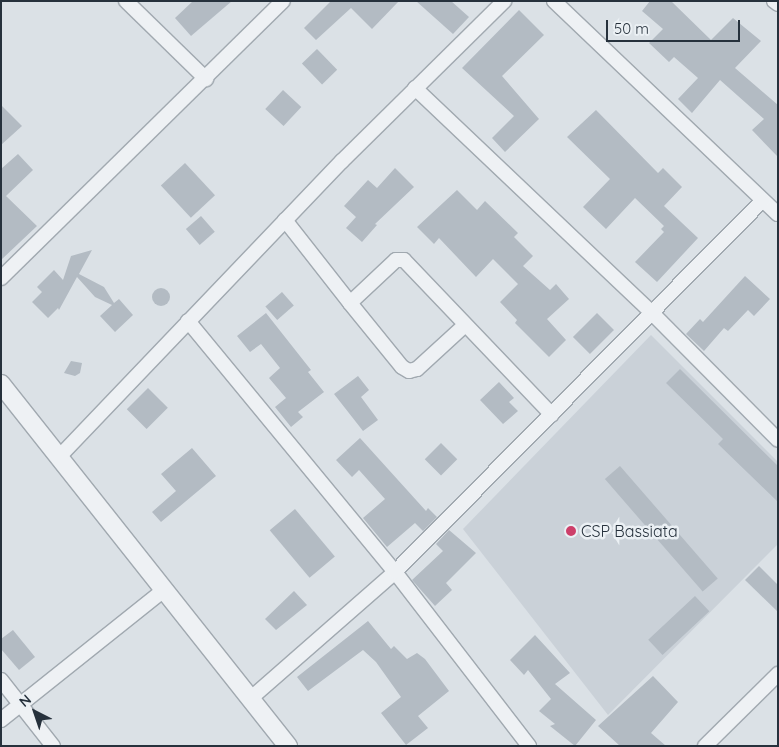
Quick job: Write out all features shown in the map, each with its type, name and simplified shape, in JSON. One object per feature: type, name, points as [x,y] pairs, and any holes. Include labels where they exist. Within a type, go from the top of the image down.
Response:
[{"type":"street","points":[[126,1],[206,79]]},
{"type":"street","points":[[1,278],[206,79],[283,1]]},
{"type":"street","points":[[59,457],[285,220],[504,1]]},
{"type":"street","points":[[554,1],[778,214]]},
{"type":"street","points":[[774,1],[778,4]]},
{"type":"street","points":[[415,88],[654,314],[778,440]]},
{"type":"street","points":[[250,699],[395,572],[654,314],[764,200]]},
{"type":"street","points":[[285,220],[402,367],[409,371],[417,369],[465,325]]},
{"type":"street","points":[[350,303],[400,258],[552,415]]},
{"type":"street","points":[[188,322],[395,572],[529,746]]},
{"type":"street","points":[[1,384],[288,746]]},
{"type":"street","points":[[1,720],[164,590]]},
{"type":"street","points":[[707,745],[778,674]]},
{"type":"street","points":[[1,680],[53,746]]},
{"type":"shaded area","points":[[651,335],[778,462],[778,544],[608,715],[463,529]]},
{"type":"building","points":[[193,1],[232,1],[191,36],[175,18]]},
{"type":"building","points":[[331,1],[399,1],[372,29],[351,8],[316,40],[304,28]]},
{"type":"building","points":[[416,1],[451,1],[469,17],[453,34]]},
{"type":"building","points":[[650,1],[671,1],[711,40],[733,18],[761,41],[735,68],[778,105],[778,157],[752,130],[764,119],[720,80],[692,113],[678,99],[698,78],[674,57],[669,62],[649,43],[663,29],[642,11]]},
{"type":"building","points":[[519,10],[544,35],[502,76],[539,119],[505,152],[492,138],[514,116],[462,68]]},
{"type":"building","points":[[317,49],[337,70],[322,84],[302,64]]},
{"type":"building","points":[[283,90],[301,107],[284,126],[265,109]]},
{"type":"building","points":[[1,105],[22,126],[1,145]]},
{"type":"building","points":[[596,110],[658,173],[663,168],[682,187],[664,206],[698,238],[657,282],[635,262],[664,232],[661,229],[664,226],[635,198],[606,229],[583,207],[610,179],[567,137]]},
{"type":"building","points":[[18,154],[33,170],[6,196],[37,226],[1,260],[1,169]]},
{"type":"building","points":[[185,163],[215,195],[191,218],[161,186]]},
{"type":"building","points":[[395,168],[414,187],[375,224],[377,225],[362,242],[346,228],[356,217],[344,206],[368,180],[377,188]]},
{"type":"building","points":[[457,190],[477,210],[485,201],[518,233],[514,237],[533,256],[523,266],[550,290],[556,284],[569,299],[547,319],[566,340],[549,357],[515,323],[517,320],[500,302],[518,284],[493,259],[476,277],[439,238],[434,244],[417,227]]},
{"type":"building","points":[[201,216],[215,232],[200,245],[186,229]]},
{"type":"building","points":[[92,250],[79,274],[104,287],[114,303],[119,299],[133,315],[115,332],[100,316],[112,305],[95,297],[77,277],[59,310],[58,308],[48,318],[32,302],[42,292],[37,287],[54,270],[63,280],[71,256]]},
{"type":"building","points":[[745,276],[770,299],[754,316],[748,310],[728,331],[724,328],[704,351],[686,334],[700,319],[703,322]]},
{"type":"building","points":[[157,288],[165,288],[170,293],[168,304],[157,306],[152,301],[152,293]]},
{"type":"building","points":[[282,292],[294,306],[277,320],[265,306]]},
{"type":"building","points":[[266,313],[311,370],[308,372],[324,392],[298,412],[303,417],[291,427],[275,407],[286,398],[269,378],[280,368],[261,344],[250,352],[237,336]]},
{"type":"building","points":[[597,313],[614,330],[590,354],[573,337]]},
{"type":"building","points":[[71,361],[82,363],[80,373],[75,376],[64,373]]},
{"type":"building","points":[[680,369],[778,466],[778,502],[718,444],[723,439],[666,383]]},
{"type":"building","points":[[358,376],[369,390],[361,397],[378,420],[363,431],[334,394]]},
{"type":"building","points":[[499,382],[514,398],[509,402],[518,411],[503,424],[480,400]]},
{"type":"building","points":[[148,388],[168,408],[147,429],[127,409]]},
{"type":"building","points":[[360,438],[426,511],[428,508],[437,517],[423,531],[415,523],[387,547],[363,518],[385,499],[359,470],[352,477],[336,460]]},
{"type":"building","points":[[441,443],[457,459],[441,476],[425,459]]},
{"type":"building","points":[[192,448],[216,476],[161,522],[152,512],[176,491],[161,474]]},
{"type":"building","points":[[620,466],[718,578],[703,592],[605,479]]},
{"type":"building","points":[[295,509],[335,556],[310,578],[270,530]]},
{"type":"building","points":[[449,530],[476,553],[446,583],[452,590],[435,606],[412,580],[443,551],[436,544]]},
{"type":"building","points":[[759,566],[778,585],[778,612],[745,580]]},
{"type":"building","points":[[294,591],[307,605],[276,630],[265,619]]},
{"type":"building","points":[[695,596],[709,611],[663,655],[648,640]]},
{"type":"building","points":[[368,621],[391,649],[394,646],[407,659],[417,653],[425,659],[449,691],[418,716],[428,728],[406,745],[381,713],[401,697],[376,662],[363,650],[308,691],[297,677]]},
{"type":"building","points":[[13,630],[35,657],[19,670],[1,649],[1,639]]},
{"type":"building","points":[[535,635],[570,673],[555,684],[596,720],[575,746],[550,726],[555,724],[539,711],[551,699],[528,670],[524,675],[510,660]]},
{"type":"building","points":[[653,676],[678,702],[651,733],[666,746],[620,746],[598,726]]},
{"type":"place","name":"CSP Bassiata","points":[[571,531]]}]
